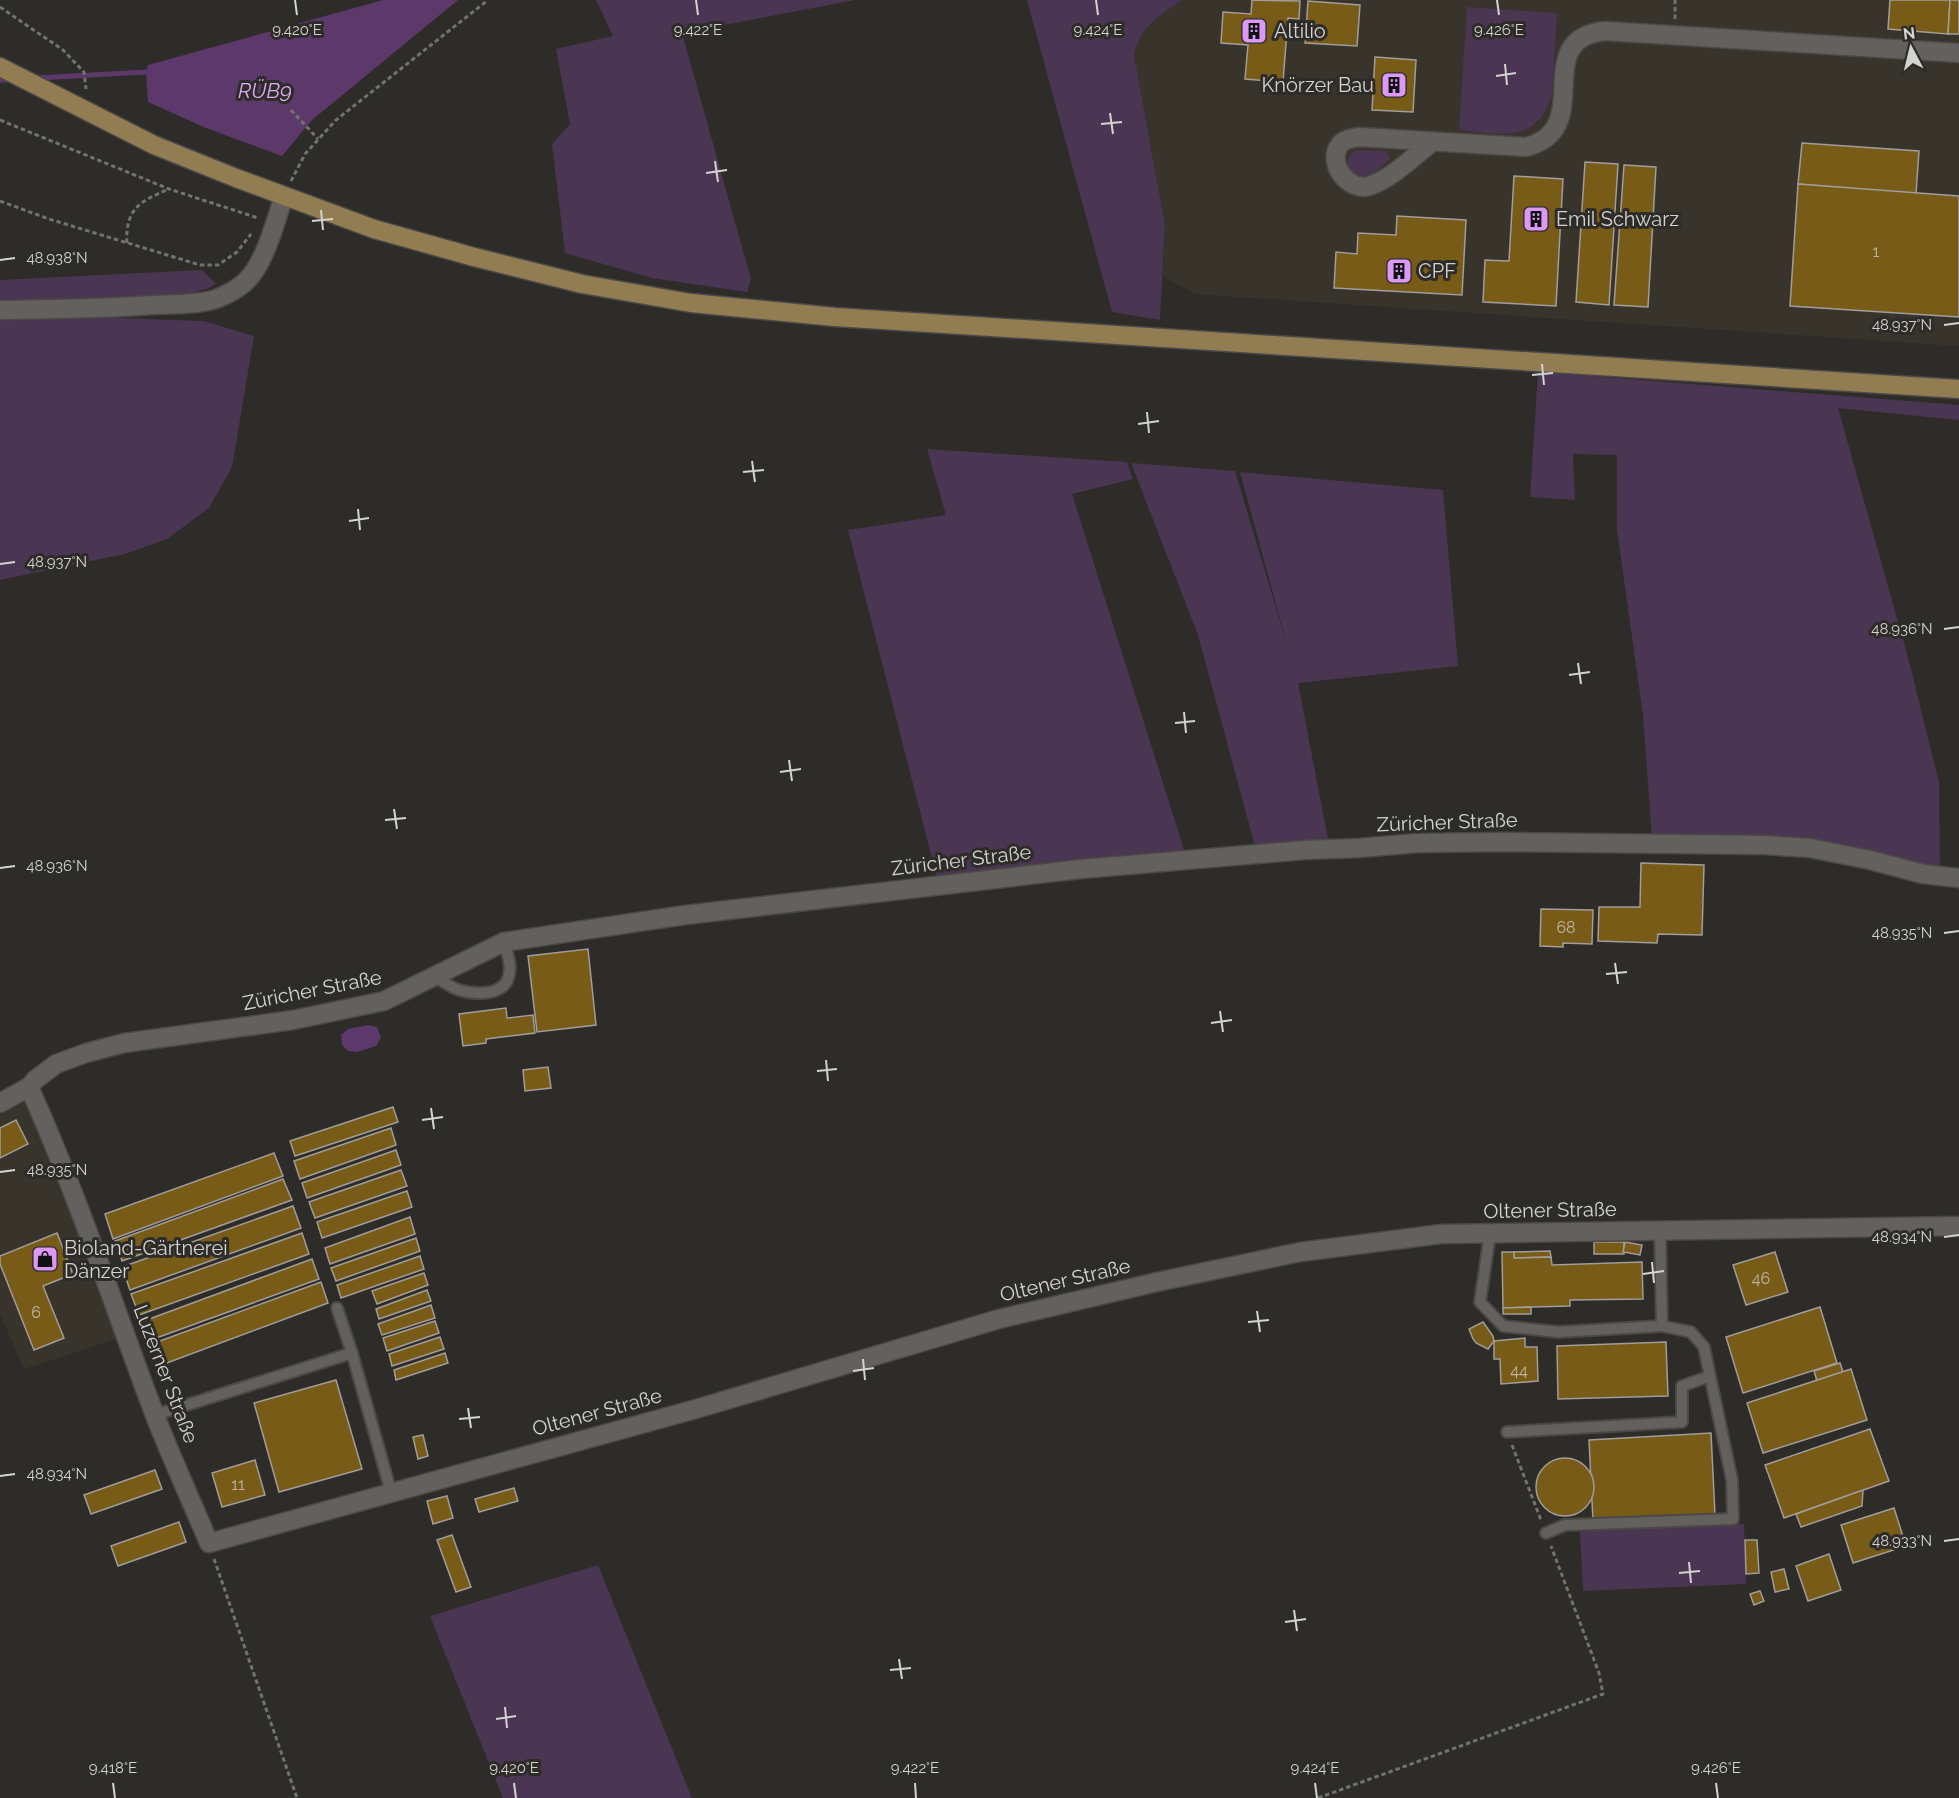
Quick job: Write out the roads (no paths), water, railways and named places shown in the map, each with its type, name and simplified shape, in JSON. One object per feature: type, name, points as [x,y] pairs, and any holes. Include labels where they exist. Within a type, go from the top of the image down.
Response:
[{"type":"main road","points":[[0,67],[154,145],[374,229],[582,284],[691,303],[835,317],[1959,389]]},
{"type":"street","points":[[1431,143],[1386,177],[1366,187],[1347,182],[1337,165],[1339,146],[1349,139],[1360,137],[1526,147],[1538,144],[1549,136],[1559,122],[1567,52],[1580,37],[1591,32],[1959,53]]},
{"type":"street","points":[[0,310],[176,304],[215,299],[233,292],[255,271],[263,222],[284,196]]},
{"type":"street","name":"Züricher Straße","points":[[0,1102],[28,1087],[56,1064],[86,1053],[124,1043],[293,1020],[384,1001],[504,942],[685,915],[1081,869],[1418,843],[1764,845],[1810,848],[1923,874],[1959,878]]},
{"type":"street","name":"Luzerner Straße","points":[[28,1087],[50,1134],[87,1227],[155,1415],[209,1543]]},
{"type":"street","name":"Oltener Straße","points":[[209,1543],[696,1409],[999,1319],[1300,1252],[1441,1234],[1959,1226]]},
{"type":"lane","points":[[434,976],[466,992],[499,990],[506,983],[510,974],[504,942]]},
{"type":"lane","points":[[1660,1231],[1662,1326]]},
{"type":"lane","points":[[1490,1234],[1480,1302],[1503,1326],[1558,1332],[1662,1326],[1691,1332],[1704,1347],[1732,1480],[1733,1518],[1565,1525],[1546,1533]]},
{"type":"lane","points":[[337,1308],[391,1492]]},
{"type":"lane","points":[[155,1415],[352,1353]]},
{"type":"lane","points":[[1508,1432],[1682,1422],[1682,1386],[1710,1376]]},
{"type":"water","name":"RÜB9","points":[[383,0],[458,0],[312,120],[282,156],[206,128],[148,102],[146,72],[148,65]]},
{"type":"water","points":[[368,1025],[377,1027],[381,1038],[376,1046],[357,1052],[348,1051],[342,1045],[341,1035],[348,1029]]},
{"type":"waterway","points":[[37,78],[146,72]]},
{"type":"waterway","points":[[0,80],[12,80]]},
{"type":"place","name":"Altilio","points":[[1254,31]]},
{"type":"place","name":"Knörzer Bau","points":[[1394,85]]},
{"type":"place","name":"Emil Schwarz","points":[[1536,219]]},
{"type":"place","name":"CPF","points":[[1399,271]]},
{"type":"place","name":"Bioland-Gärtnerei Dänzer","points":[[45,1259]]}]
